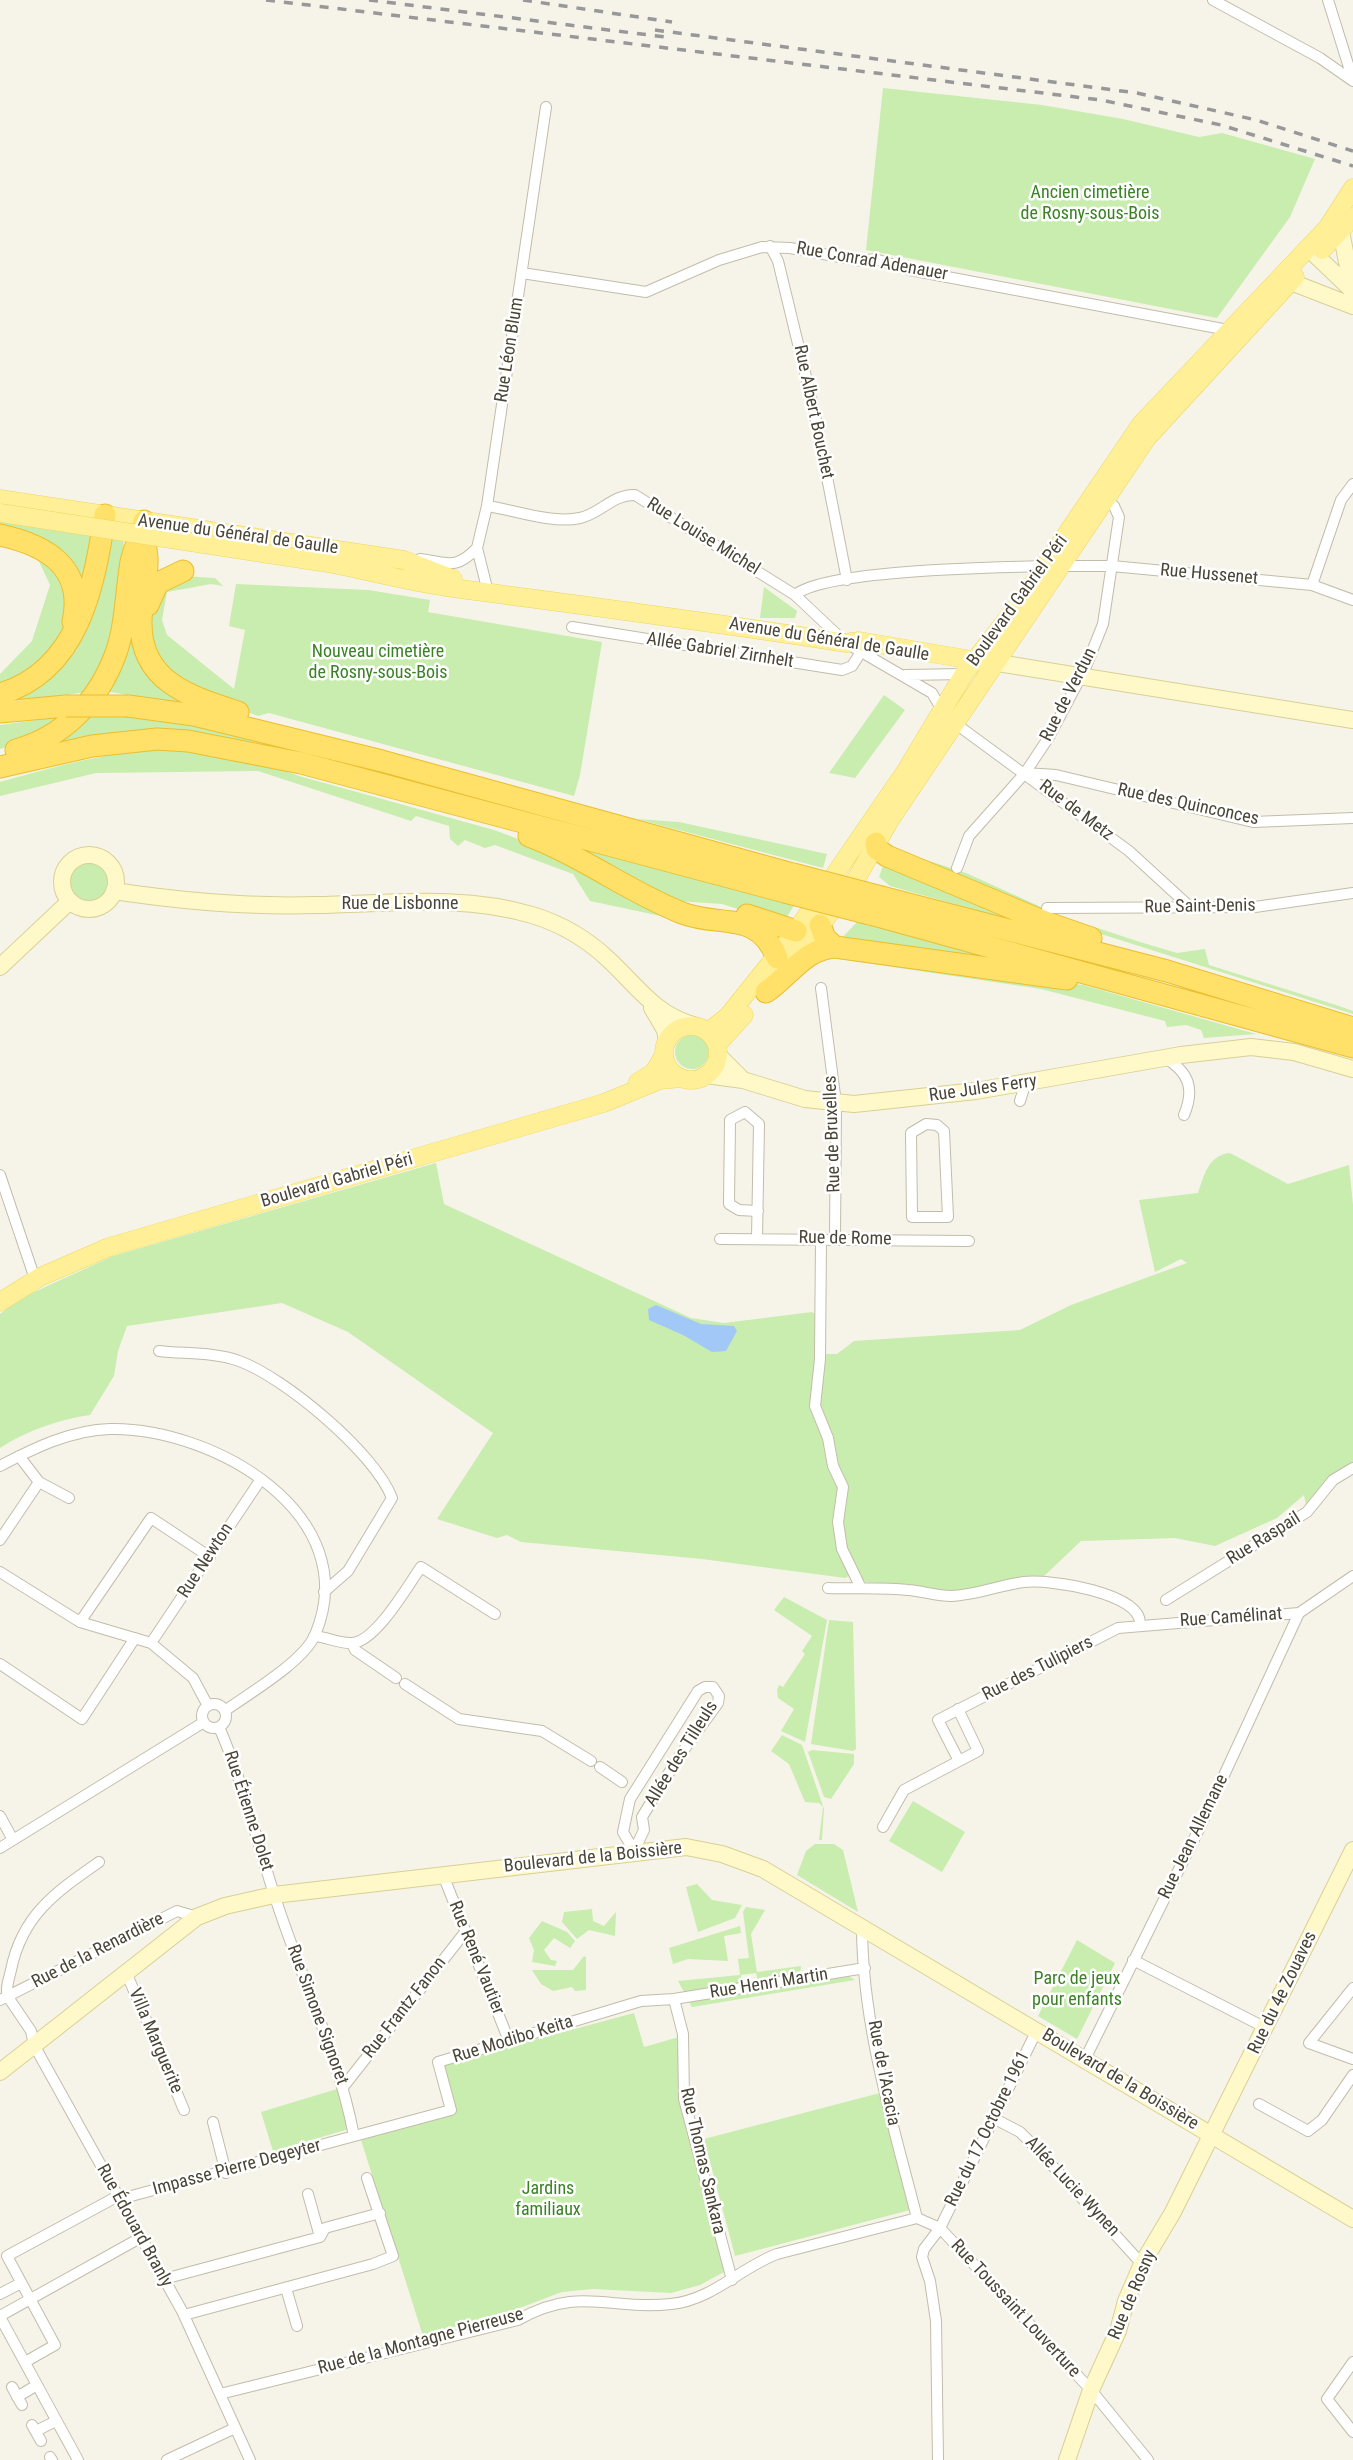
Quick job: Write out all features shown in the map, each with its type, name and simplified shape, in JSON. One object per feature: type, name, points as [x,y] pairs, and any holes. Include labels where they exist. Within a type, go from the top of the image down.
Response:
[{"type":"highway","points":[[0,694],[16,690],[40,675],[69,641],[92,586],[105,515]]},
{"type":"highway","points":[[143,526],[148,561],[141,623],[150,662],[177,689],[253,717],[283,737]]},
{"type":"highway","points":[[0,754],[40,743],[56,734],[77,716],[99,687],[116,651],[132,558],[143,526]]},
{"type":"highway","points":[[0,535],[36,546],[52,554],[63,565],[75,596],[69,641]]},
{"type":"highway","points":[[141,623],[158,583],[184,571]]},
{"type":"highway","points":[[0,712],[66,706],[128,706],[194,715],[283,737],[789,883]]},
{"type":"highway","points":[[0,767],[92,746],[157,739],[252,751],[415,795],[875,905],[1167,971],[1353,1028]]},
{"type":"highway","points":[[0,772],[21,761]]},
{"type":"highway","points":[[415,795],[558,849],[686,915],[747,925],[765,936],[777,958]]},
{"type":"highway","points":[[864,853],[941,884],[965,889],[1122,948],[1167,971]]},
{"type":"highway","points":[[875,905],[1099,975],[1353,1047]]},
{"type":"highway","points":[[672,909],[732,912],[796,931]]},
{"type":"highway","points":[[820,925],[825,938],[835,947]]},
{"type":"highway","points":[[766,992],[782,982],[808,955],[835,947],[1081,981],[1099,975]]},
{"type":"main road","name":"Boulevard Gabriel Péri","points":[[1312,252],[1353,188]]},
{"type":"main road","name":"Boulevard Gabriel Péri","points":[[1100,498],[1141,424],[1228,330],[1312,252],[1347,224]]},
{"type":"main road","points":[[1347,224],[1348,277],[1353,291]]},
{"type":"main road","points":[[1312,252],[1353,291]]},
{"type":"main road","name":"Boulevard Gabriel Péri","points":[[709,1040],[777,958],[820,897],[864,853],[903,801],[998,663],[1054,566],[1100,498],[1157,425],[1290,274]]},
{"type":"main road","points":[[1290,274],[1353,306]]},
{"type":"main road","name":"Avenue du Général de Gaulle","points":[[0,499],[105,515],[143,526],[404,560],[480,591]]},
{"type":"main road","name":"Avenue du Général de Gaulle","points":[[0,513],[321,562],[480,591],[575,602],[853,647],[859,641],[954,659],[970,668],[998,663],[1353,720]]},
{"type":"main road","name":"Boulevard Gabriel Péri","points":[[709,1040],[766,992],[852,886],[864,853],[942,710],[1021,601],[1054,566]]},
{"type":"main road","points":[[998,663],[1002,641],[1022,612],[1021,601]]},
{"type":"main road","points":[[903,801],[909,785],[961,699],[970,668]]},
{"type":"main road","points":[[86,855],[102,858],[113,869],[114,891],[98,907],[83,908],[70,901],[62,885],[63,876],[72,861],[86,855]]},
{"type":"main road","name":"Rue de Lisbonne","points":[[114,891],[241,904],[443,902],[503,908],[537,917],[579,936],[611,962],[652,1006],[709,1040]]},
{"type":"main road","points":[[796,931],[820,925],[820,897]]},
{"type":"main road","points":[[0,967],[70,901]]},
{"type":"main road","name":"Rue de Lisbonne","points":[[652,1006],[665,1048]]},
{"type":"main road","points":[[682,1027],[709,1040],[714,1066],[706,1075],[694,1079],[681,1078],[670,1069],[665,1048],[682,1027]]},
{"type":"main road","name":"Rue Jules Ferry","points":[[709,1040],[743,1080]]},
{"type":"main road","name":"Rue Jules Ferry","points":[[706,1075],[743,1080],[801,1096],[889,1103],[951,1092],[1031,1083],[1165,1058],[1263,1047],[1353,1069]]},
{"type":"main road","name":"Boulevard Gabriel Péri","points":[[0,1292],[33,1273],[103,1242],[612,1093],[654,1072],[665,1048]]},
{"type":"main road","name":"Rue Jules Ferry","points":[[836,1099],[1149,1057],[1165,1058]]},
{"type":"main road","name":"Boulevard Gabriel Péri","points":[[0,1301],[40,1277],[108,1247],[604,1103],[660,1080],[681,1078]]},
{"type":"main road","name":"Boulevard de la Boissière","points":[[0,2072],[197,1917],[225,1906],[274,1895],[686,1847],[745,1861],[862,1926],[1352,2218]]},
{"type":"main road","name":"Rue du 4e Zouaves","points":[[1211,2135],[1349,1869],[1353,1850]]},
{"type":"main road","name":"Rue de Rosny","points":[[1067,2460],[1091,2390],[1118,2330],[1126,2301],[1142,2264],[1173,2212],[1211,2135]]},
{"type":"street","points":[[1213,0],[1351,78]]},
{"type":"street","points":[[1328,0],[1351,78]]},
{"type":"street","points":[[1328,63],[1341,41]]},
{"type":"street","name":"Rue Léon Blum","points":[[480,591],[477,548],[486,506],[546,107]]},
{"type":"street","name":"Rue Conrad Adenauer","points":[[522,272],[646,292],[719,260],[770,246],[862,261],[875,259],[910,270],[1228,330]]},
{"type":"street","name":"Rue Albert Bouchet","points":[[770,246],[778,261],[814,410],[847,580]]},
{"type":"street","points":[[1312,585],[1341,500],[1353,484]]},
{"type":"street","name":"Rue Louise Michel","points":[[486,506],[563,519],[581,518],[622,496],[635,495],[795,596]]},
{"type":"street","name":"Rue de Verdun","points":[[957,868],[969,836],[1025,773],[1049,737],[1080,678],[1103,624],[1118,517],[1114,506],[1100,498]]},
{"type":"street","points":[[404,560],[422,559],[449,565],[468,558],[477,548]]},
{"type":"street","name":"Rue Hussenet","points":[[795,596],[804,587],[955,568],[1112,566],[1312,585],[1353,600]]},
{"type":"street","points":[[795,596],[853,647],[932,693],[942,710]]},
{"type":"street","name":"Allée Gabriel Zirnhelt","points":[[572,627],[842,670],[852,666],[853,647]]},
{"type":"street","points":[[905,675],[970,668]]},
{"type":"street","name":"Rue de Metz","points":[[956,724],[1129,851],[1190,907]]},
{"type":"street","name":"Rue des Quinconces","points":[[1025,773],[1056,775],[1253,822],[1353,819]]},
{"type":"street","name":"Rue Saint-Denis","points":[[1047,908],[1255,907],[1353,893]]},
{"type":"street","name":"Rue de Bruxelles","points":[[821,988],[836,1099],[835,1239]]},
{"type":"street","points":[[1165,1058],[1183,1070],[1190,1086],[1190,1100],[1184,1115]]},
{"type":"street","points":[[757,1238],[758,1211],[759,1124],[745,1112],[730,1121],[729,1204],[738,1210],[758,1211]]},
{"type":"street","points":[[911,1240],[911,1133],[926,1124],[937,1125],[944,1131],[948,1217],[912,1217]]},
{"type":"street","points":[[0,1175],[33,1273]]},
{"type":"street","name":"Rue de Rome","points":[[720,1239],[969,1241]]},
{"type":"street","points":[[821,1239],[820,1359],[815,1406],[828,1438],[833,1466],[842,1487],[838,1522],[842,1549],[860,1588]]},
{"type":"street","points":[[159,1351],[238,1360],[295,1392],[379,1472],[392,1497],[348,1571],[324,1592]]},
{"type":"street","points":[[0,1466],[47,1443],[82,1432],[133,1429],[175,1436],[214,1450],[261,1479],[290,1505],[309,1530],[323,1562],[324,1592],[314,1636],[295,1660],[226,1710]]},
{"type":"street","points":[[19,1456],[39,1482],[69,1498]]},
{"type":"street","name":"Rue Raspail","points":[[1166,1600],[1307,1512],[1333,1480],[1353,1468]]},
{"type":"street","name":"Rue Newton","points":[[151,1643],[261,1479]]},
{"type":"street","points":[[0,1540],[39,1482]]},
{"type":"street","points":[[80,1622],[151,1518],[210,1557]]},
{"type":"street","points":[[314,1636],[352,1643],[365,1639],[390,1613],[421,1567],[495,1614]]},
{"type":"street","points":[[0,1572],[80,1622],[151,1643],[193,1678],[208,1706]]},
{"type":"street","name":"Rue Camélinat","points":[[1140,1625],[1299,1613],[1353,1576]]},
{"type":"street","points":[[828,1588],[913,1590],[947,1596],[1022,1582],[1068,1586],[1099,1592],[1133,1606],[1141,1617],[1140,1625]]},
{"type":"street","name":"Rue Jean Allemane","points":[[1085,2059],[1201,1825],[1299,1613]]},
{"type":"street","name":"Rue des Tulipiers","points":[[959,1761],[938,1720],[1109,1633],[1140,1625]]},
{"type":"street","points":[[0,1664],[82,1719],[135,1638]]},
{"type":"street","points":[[352,1643],[355,1650],[459,1719],[542,1731],[622,1782]]},
{"type":"street","name":"Allée des Tilleuls","points":[[713,1687],[719,1696],[718,1703],[678,1758],[642,1817],[644,1830],[634,1851],[623,1832],[630,1799],[698,1691],[713,1687]]},
{"type":"street","points":[[220,1705],[226,1710],[227,1718],[219,1727],[212,1728],[204,1722],[203,1711],[208,1706],[220,1705]]},
{"type":"street","points":[[883,1827],[904,1790],[978,1751],[958,1709]]},
{"type":"street","points":[[0,1847],[204,1722]]},
{"type":"street","name":"Rue Étienne Dolet","points":[[219,1727],[239,1772],[274,1895]]},
{"type":"street","points":[[0,1816],[13,1840]]},
{"type":"street","points":[[4,1998],[14,1955],[43,1905],[53,1894],[99,1862]]},
{"type":"street","name":"Rue René Vautier","points":[[443,1875],[509,2041]]},
{"type":"street","name":"Rue Simone Signoret","points":[[274,1895],[344,2086],[354,2136]]},
{"type":"street","name":"Rue de la Renardière","points":[[4,1998],[177,1911],[197,1917]]},
{"type":"street","name":"Rue de l'Acacia","points":[[862,1926],[864,1968],[880,2075],[917,2218]]},
{"type":"street","name":"Rue Frantz Fanon","points":[[344,2086],[466,1931]]},
{"type":"street","points":[[1133,1960],[1266,2028]]},
{"type":"street","name":"Rue Henri Martin","points":[[612,2010],[641,2001],[674,1999],[864,1968]]},
{"type":"street","name":"Villa Marguerite","points":[[125,1972],[184,2110]]},
{"type":"street","points":[[1353,1987],[1309,2043],[1353,2059]]},
{"type":"street","name":"Rue Édouard Branly","points":[[4,1998],[31,2031],[34,2045],[184,2315],[250,2460]]},
{"type":"street","name":"Rue Thomas Sankara","points":[[674,1999],[683,2034],[684,2099],[732,2280]]},
{"type":"street","name":"Rue Modibo Keita","points":[[354,2136],[452,2110],[438,2062],[612,2010]]},
{"type":"street","name":"Rue du 17 Octobre 1961","points":[[940,2228],[1037,2030]]},
{"type":"street","points":[[1259,2104],[1308,2131],[1322,2120],[1353,2076]]},
{"type":"street","name":"Allée Lucie Wynen","points":[[995,2119],[1020,2132],[1142,2264]]},
{"type":"street","points":[[213,2122],[226,2173]]},
{"type":"street","name":"Impasse Pierre Degeyter","points":[[22,2283],[7,2256],[119,2197],[226,2173],[354,2136]]},
{"type":"street","points":[[184,2315],[393,2256],[367,2178]]},
{"type":"street","points":[[308,2194],[320,2237]]},
{"type":"street","points":[[164,2279],[320,2237],[325,2228],[380,2213]]},
{"type":"street","points":[[917,2218],[940,2228],[924,2249],[922,2258],[930,2281],[936,2320],[938,2460]]},
{"type":"street","name":"Rue de la Montagne Pierreuse","points":[[220,2394],[518,2320],[562,2302],[593,2300],[670,2305],[697,2299],[732,2280],[756,2262],[777,2254],[917,2218]]},
{"type":"street","name":"Rue Toussaint Louverture","points":[[940,2228],[1091,2390],[1147,2460]]},
{"type":"street","points":[[74,2459],[0,2316],[140,2238]]},
{"type":"street","points":[[0,2294],[22,2283],[55,2344],[24,2362]]},
{"type":"street","points":[[286,2288],[297,2326]]},
{"type":"street","points":[[1353,2362],[1327,2399],[1353,2432]]},
{"type":"street","points":[[17,2397],[37,2385]]},
{"type":"street","points":[[36,2432],[56,2421]]},
{"type":"street","points":[[167,2460],[235,2427]]},
{"type":"green space","name":"Ancien cimetière de Rosny-sous-Bois","points":[[883,88],[1042,105],[1123,119],[1199,137],[1222,133],[1315,159],[1290,217],[1217,318],[866,250]]},
{"type":"green space","points":[[0,521],[92,536],[84,580],[67,556],[0,529]]},
{"type":"green space","points":[[108,539],[123,540],[125,554],[109,645],[88,692],[1,703],[39,685]]},
{"type":"green space","points":[[35,553],[55,569],[62,580],[67,612],[64,626],[50,652],[26,672],[0,686],[0,674],[32,641],[50,585]]},
{"type":"green space","name":"Nouveau cimetière de Rosny-sous-Bois","points":[[182,576],[215,578],[223,586],[211,584],[167,592],[162,620],[167,635],[234,689],[245,630],[229,626],[236,584],[368,590],[430,600],[428,612],[602,642],[580,775],[574,796],[269,713],[258,716],[193,689],[166,667],[157,653],[150,629],[159,587]]},
{"type":"green space","points":[[764,587],[797,611],[795,618],[760,618]]},
{"type":"green space","points":[[132,620],[194,706],[105,691]]},
{"type":"green space","points":[[884,695],[905,710],[855,778],[829,773]]},
{"type":"green space","points":[[127,714],[170,718],[262,740],[261,743],[180,731],[48,747],[88,715]]},
{"type":"green space","points":[[67,716],[32,740],[0,749],[0,725]]},
{"type":"green space","points":[[178,749],[258,761],[299,776],[494,830],[529,843],[675,919],[590,901],[573,874],[495,845],[485,848],[465,840],[458,846],[450,839],[449,826],[416,816],[411,821],[258,771],[96,773],[0,796],[0,782],[45,770],[109,755]]},
{"type":"green space","points":[[637,819],[679,822],[827,854],[823,868]]},
{"type":"green space","points":[[557,840],[795,904],[783,923],[722,904],[677,901]]},
{"type":"green space","points":[[890,848],[966,873],[1061,916],[1140,942],[1177,953],[1205,949],[1209,965],[1339,1006],[1353,1011],[1353,1014],[1076,926]]},
{"type":"green space","points":[[89,863],[103,868],[108,882],[103,896],[89,901],[75,896],[70,882],[75,868]]},
{"type":"green space","points":[[883,866],[1030,922],[1033,926],[890,886],[879,877]]},
{"type":"green space","points":[[857,922],[865,922],[1010,964],[840,940]]},
{"type":"green space","points":[[841,954],[1083,985],[1256,1034],[1204,1038],[1201,1030],[1186,1025],[1167,1027],[1165,1021],[1041,989],[839,959]]},
{"type":"green space","points":[[692,1035],[704,1040],[709,1052],[704,1064],[692,1069],[680,1064],[675,1052],[680,1040]]},
{"type":"green space","points":[[1230,1153],[1288,1184],[1349,1165],[1353,1205],[1353,1465],[1306,1505],[1304,1495],[1277,1518],[1215,1546],[1175,1538],[1081,1541],[1040,1580],[948,1592],[910,1585],[866,1582],[855,1573],[845,1578],[702,1559],[521,1542],[507,1535],[497,1538],[437,1519],[493,1433],[348,1332],[282,1303],[127,1326],[118,1351],[114,1376],[90,1415],[43,1427],[0,1448],[0,1314],[19,1299],[113,1256],[436,1163],[444,1204],[691,1318],[724,1323],[812,1312],[815,1314],[817,1354],[837,1354],[854,1341],[1020,1330],[1071,1305],[1187,1263],[1181,1259],[1155,1272],[1139,1200],[1198,1193],[1212,1162]]},
{"type":"green space","points":[[784,1597],[827,1620],[805,1742],[781,1731],[794,1709],[778,1698],[777,1690],[779,1685],[783,1687],[805,1654],[802,1651],[812,1636],[774,1610]]},
{"type":"green space","points":[[829,1620],[853,1622],[856,1749],[853,1751],[811,1744]]},
{"type":"green space","points":[[782,1735],[802,1745],[824,1809],[822,1840],[819,1840],[823,1807],[819,1803],[805,1802],[789,1764],[771,1751]]},
{"type":"green space","points":[[812,1750],[854,1754],[854,1764],[831,1799],[824,1797],[808,1752]]},
{"type":"green space","points":[[913,1801],[965,1832],[942,1872],[889,1841]]},
{"type":"green space","points":[[815,1844],[834,1844],[843,1850],[858,1912],[797,1875],[806,1851]]},
{"type":"green space","points":[[697,1884],[712,1900],[742,1905],[735,1918],[698,1932],[686,1887]]},
{"type":"green space","points":[[746,1907],[765,1910],[751,1934],[757,1972],[801,1966],[800,1976],[758,1982],[756,1973],[741,1975],[742,1984],[684,1992],[678,1981],[740,1975],[738,1959],[749,1958],[743,1912]]},
{"type":"green space","points":[[592,1909],[593,1921],[604,1926],[616,1912],[615,1936],[589,1930],[577,1939],[562,1922],[564,1912]]},
{"type":"green space","points":[[542,1921],[567,1932],[575,1941],[570,1948],[554,1938],[544,1950],[551,1960],[557,1961],[555,1966],[532,1962],[534,1950],[529,1938]]},
{"type":"green space","points":[[740,1926],[741,1933],[724,1936],[728,1961],[688,1959],[673,1964],[669,1948]]},
{"type":"green space","name":"Parc de jeux pour enfants","points":[[1077,1940],[1115,1963],[1077,2039],[1038,2016]]},
{"type":"green space","points":[[584,1956],[586,1990],[575,1991],[572,1987],[553,1991],[541,1984],[532,1970],[573,1970]]},
{"type":"green space","points":[[847,1975],[855,1980],[692,2007],[689,2002]]},
{"type":"green space","name":"Jardins familiaux","points":[[634,2013],[644,2047],[679,2037],[680,2100],[726,2271],[700,2285],[671,2293],[593,2289],[562,2292],[517,2309],[423,2336],[361,2140],[455,2113],[441,2065]]},
{"type":"green space","points":[[337,2089],[349,2129],[273,2151],[261,2112]]},
{"type":"green space","points":[[880,2093],[910,2210],[735,2256],[704,2139]]},
{"type":"water","points":[[656,1305],[701,1324],[734,1326],[737,1331],[726,1351],[712,1352],[649,1320],[648,1309]]},
{"type":"railway","points":[[266,0],[1101,100],[1221,125],[1353,166]]},
{"type":"railway","points":[[369,0],[665,37]]},
{"type":"railway","points":[[523,0],[672,22]]},
{"type":"railway","points":[[655,30],[1137,93],[1256,120],[1353,151]]}]
